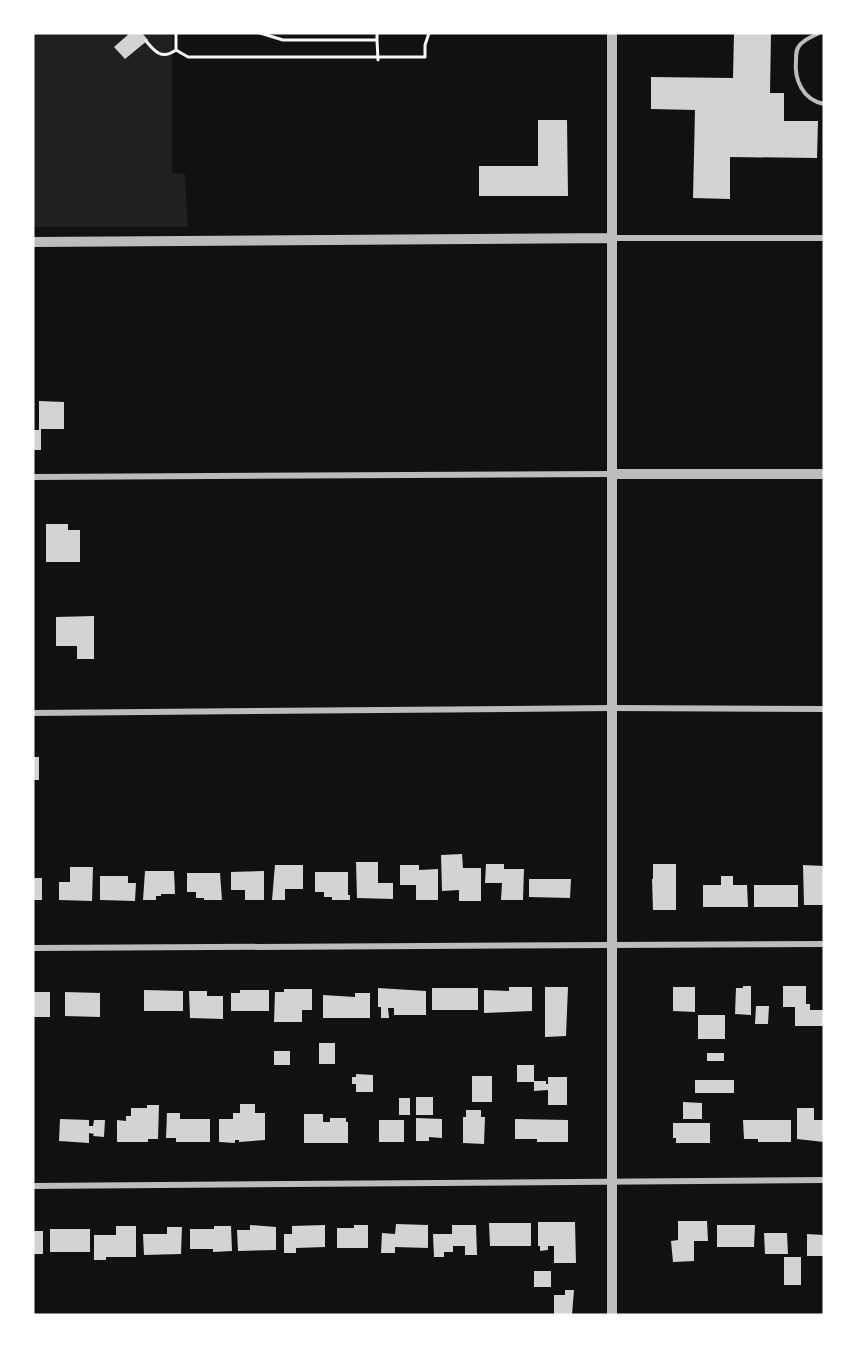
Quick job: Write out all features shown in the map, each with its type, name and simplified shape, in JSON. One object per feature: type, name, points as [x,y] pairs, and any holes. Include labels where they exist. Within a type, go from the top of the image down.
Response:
[{"type":"street","points":[[612,33],[612,1315]]},
{"type":"street","points":[[33,243],[824,238]]},
{"type":"street","points":[[33,477],[824,474]]},
{"type":"street","points":[[33,713],[612,708],[824,709]]},
{"type":"street","points":[[33,948],[824,944]]},
{"type":"street","points":[[33,1186],[824,1180]]},
{"type":"lane","points":[[819,33],[796,48],[795,71],[800,86],[810,99],[824,104]]},
{"type":"path","points":[[176,33],[176,50]]},
{"type":"path","points":[[260,33],[283,40],[377,40]]},
{"type":"path","points":[[377,33],[378,59]]},
{"type":"path","points":[[176,50],[188,57],[378,59],[425,57],[425,45],[429,33]]},
{"type":"path","points":[[146,41],[154,52],[160,55],[170,55],[176,50]]},
{"type":"shaded area","points":[[33,33],[172,33],[172,173],[185,174],[188,227],[33,227]]},
{"type":"building","points":[[130,33],[142,33],[148,40],[125,59],[114,47]]},
{"type":"building","points":[[734,33],[771,33],[770,93],[784,93],[784,121],[818,121],[817,158],[730,157],[730,199],[693,198],[695,110],[651,109],[651,77],[733,78]]},
{"type":"building","points":[[538,120],[567,120],[568,196],[479,196],[479,166],[538,166]]},
{"type":"building","points":[[39,401],[64,402],[64,429],[41,429],[41,450],[33,450],[33,430],[39,430]]},
{"type":"building","points":[[46,524],[68,524],[68,530],[80,530],[80,562],[46,562]]},
{"type":"building","points":[[94,616],[94,659],[77,659],[77,646],[56,646],[56,617]]},
{"type":"building","points":[[33,757],[39,757],[39,780],[33,780]]},
{"type":"building","points":[[462,854],[463,868],[481,868],[481,901],[459,901],[459,890],[442,891],[441,855]]},
{"type":"building","points":[[356,862],[378,862],[378,883],[393,883],[393,899],[357,898]]},
{"type":"building","points":[[486,864],[504,864],[504,869],[524,869],[523,900],[501,900],[502,883],[485,883]]},
{"type":"building","points":[[653,864],[676,864],[676,910],[653,910]]},
{"type":"building","points":[[275,865],[303,865],[303,889],[285,889],[285,900],[272,900]]},
{"type":"building","points":[[400,865],[419,865],[419,870],[438,869],[438,900],[416,900],[416,885],[400,885]]},
{"type":"building","points":[[803,865],[824,866],[824,905],[804,905]]},
{"type":"building","points":[[70,867],[93,867],[92,901],[59,900],[59,882],[70,882]]},
{"type":"building","points":[[145,871],[174,871],[175,894],[161,894],[161,896],[156,896],[156,900],[143,900]]},
{"type":"building","points":[[264,871],[264,900],[245,900],[245,890],[231,890],[231,872]]},
{"type":"building","points":[[315,872],[348,872],[350,900],[332,900],[332,897],[324,897],[324,892],[315,892]]},
{"type":"building","points":[[187,873],[220,873],[222,900],[204,900],[204,898],[196,898],[196,892],[187,892]]},
{"type":"building","points":[[100,876],[128,876],[128,883],[136,883],[135,901],[100,900]]},
{"type":"building","points":[[721,876],[733,876],[733,885],[747,885],[748,907],[703,907],[703,885],[721,885]]},
{"type":"building","points":[[33,878],[42,878],[42,900],[33,900]]},
{"type":"building","points":[[529,879],[571,879],[570,898],[529,897]]},
{"type":"building","points":[[754,885],[798,885],[798,907],[754,907]]},
{"type":"building","points":[[743,986],[751,986],[751,1015],[735,1014],[736,988],[743,988]]},
{"type":"building","points":[[783,986],[806,986],[806,1004],[810,1004],[810,1010],[823,1010],[823,1026],[795,1026],[795,1007],[783,1007]]},
{"type":"building","points":[[509,987],[532,987],[532,1011],[484,1013],[484,990],[509,991]]},
{"type":"building","points":[[545,987],[568,987],[566,1036],[545,1037]]},
{"type":"building","points":[[673,987],[695,987],[695,1012],[673,1011]]},
{"type":"building","points":[[378,988],[426,991],[426,1015],[394,1015],[394,1008],[388,1008],[389,1018],[381,1018],[381,1007],[378,1007]]},
{"type":"building","points":[[432,988],[478,988],[478,1010],[432,1010]]},
{"type":"building","points":[[284,989],[312,989],[312,1010],[302,1010],[302,1022],[274,1022],[275,992],[284,992]]},
{"type":"building","points":[[144,990],[183,991],[183,1011],[144,1011]]},
{"type":"building","points":[[240,990],[269,990],[269,1011],[231,1011],[231,993],[240,993]]},
{"type":"building","points":[[189,991],[207,991],[207,996],[223,996],[223,1019],[190,1018]]},
{"type":"building","points":[[33,992],[50,992],[50,1017],[33,1017]]},
{"type":"building","points":[[65,992],[100,993],[100,1017],[65,1016]]},
{"type":"building","points":[[355,993],[370,993],[370,1018],[323,1018],[323,995],[355,997]]},
{"type":"building","points":[[756,1006],[769,1006],[768,1024],[755,1024]]},
{"type":"building","points":[[698,1015],[725,1015],[725,1039],[698,1039]]},
{"type":"building","points":[[319,1043],[335,1043],[335,1064],[319,1064]]},
{"type":"building","points":[[274,1051],[290,1051],[290,1065],[274,1065]]},
{"type":"building","points":[[707,1053],[724,1053],[724,1061],[707,1061]]},
{"type":"building","points":[[517,1065],[534,1065],[534,1081],[546,1081],[546,1084],[548,1084],[548,1077],[567,1077],[567,1105],[548,1105],[548,1090],[534,1091],[534,1082],[517,1082]]},
{"type":"building","points":[[356,1074],[373,1075],[373,1092],[356,1092],[356,1084],[352,1084],[352,1077],[356,1077]]},
{"type":"building","points":[[472,1076],[492,1076],[492,1102],[472,1102]]},
{"type":"building","points":[[695,1080],[734,1080],[734,1093],[695,1093]]},
{"type":"building","points":[[416,1097],[433,1097],[433,1115],[416,1115]]},
{"type":"building","points":[[399,1098],[410,1098],[410,1115],[399,1115]]},
{"type":"building","points":[[683,1102],[702,1103],[702,1119],[683,1119]]},
{"type":"building","points":[[240,1104],[255,1104],[255,1113],[265,1113],[265,1140],[219,1142],[219,1119],[233,1119],[233,1113],[240,1113]]},
{"type":"building","points":[[147,1105],[159,1105],[158,1139],[148,1139],[148,1142],[117,1142],[117,1120],[126,1121],[126,1116],[131,1116],[131,1108],[147,1108]]},
{"type":"building","points":[[797,1108],[814,1108],[814,1120],[824,1120],[824,1142],[797,1139]]},
{"type":"building","points":[[466,1110],[481,1110],[481,1117],[485,1117],[484,1144],[463,1143],[463,1117],[466,1117]]},
{"type":"building","points":[[167,1113],[180,1113],[180,1119],[210,1119],[210,1142],[176,1142],[176,1138],[166,1138]]},
{"type":"building","points":[[304,1114],[323,1114],[323,1122],[330,1122],[330,1118],[346,1118],[348,1143],[304,1143]]},
{"type":"building","points":[[416,1118],[442,1119],[442,1138],[429,1137],[429,1141],[416,1141]]},
{"type":"building","points":[[60,1119],[89,1120],[89,1126],[93,1126],[94,1120],[105,1120],[104,1137],[93,1136],[94,1134],[89,1133],[89,1143],[59,1141]]},
{"type":"building","points":[[515,1119],[568,1120],[568,1142],[515,1139]]},
{"type":"building","points":[[379,1120],[404,1120],[404,1142],[379,1142]]},
{"type":"building","points":[[743,1120],[791,1120],[791,1142],[758,1142],[758,1139],[744,1139]]},
{"type":"building","points":[[673,1123],[710,1123],[710,1143],[676,1143],[676,1138],[673,1138]]},
{"type":"building","points":[[678,1221],[707,1221],[708,1241],[694,1241],[694,1261],[673,1262],[671,1241],[678,1240]]},
{"type":"building","points":[[538,1222],[575,1222],[576,1263],[554,1263],[554,1246],[548,1246],[548,1250],[540,1251]]},
{"type":"building","points":[[489,1223],[531,1223],[531,1246],[490,1246]]},
{"type":"building","points":[[396,1224],[428,1225],[428,1248],[395,1247],[395,1253],[381,1253],[382,1233],[395,1234]]},
{"type":"building","points":[[250,1225],[276,1227],[276,1250],[238,1251],[237,1230],[250,1230]]},
{"type":"building","points":[[325,1225],[325,1247],[296,1248],[296,1253],[284,1253],[284,1234],[292,1234],[292,1226]]},
{"type":"building","points":[[354,1225],[368,1225],[368,1248],[337,1248],[337,1228],[354,1228]]},
{"type":"building","points":[[452,1225],[476,1225],[477,1255],[465,1255],[465,1246],[453,1246],[453,1252],[444,1252],[444,1257],[434,1257],[433,1234],[452,1234]]},
{"type":"building","points":[[717,1225],[755,1225],[754,1247],[717,1247]]},
{"type":"building","points":[[116,1226],[136,1226],[136,1257],[106,1257],[106,1260],[94,1260],[94,1235],[116,1235]]},
{"type":"building","points":[[214,1226],[231,1226],[232,1251],[213,1252],[213,1249],[190,1249],[190,1229],[214,1229]]},
{"type":"building","points":[[167,1227],[182,1227],[181,1254],[144,1255],[143,1234],[167,1234]]},
{"type":"building","points":[[50,1229],[90,1229],[90,1252],[50,1252]]},
{"type":"building","points":[[33,1231],[43,1231],[43,1254],[33,1254]]},
{"type":"building","points":[[764,1233],[787,1233],[788,1254],[765,1254]]},
{"type":"building","points":[[807,1234],[824,1235],[824,1256],[807,1256]]},
{"type":"building","points":[[784,1257],[801,1257],[801,1285],[784,1285]]},
{"type":"building","points":[[534,1271],[551,1271],[551,1287],[534,1287]]},
{"type":"building","points":[[565,1290],[574,1290],[572,1315],[554,1315],[554,1295],[565,1295]]}]
